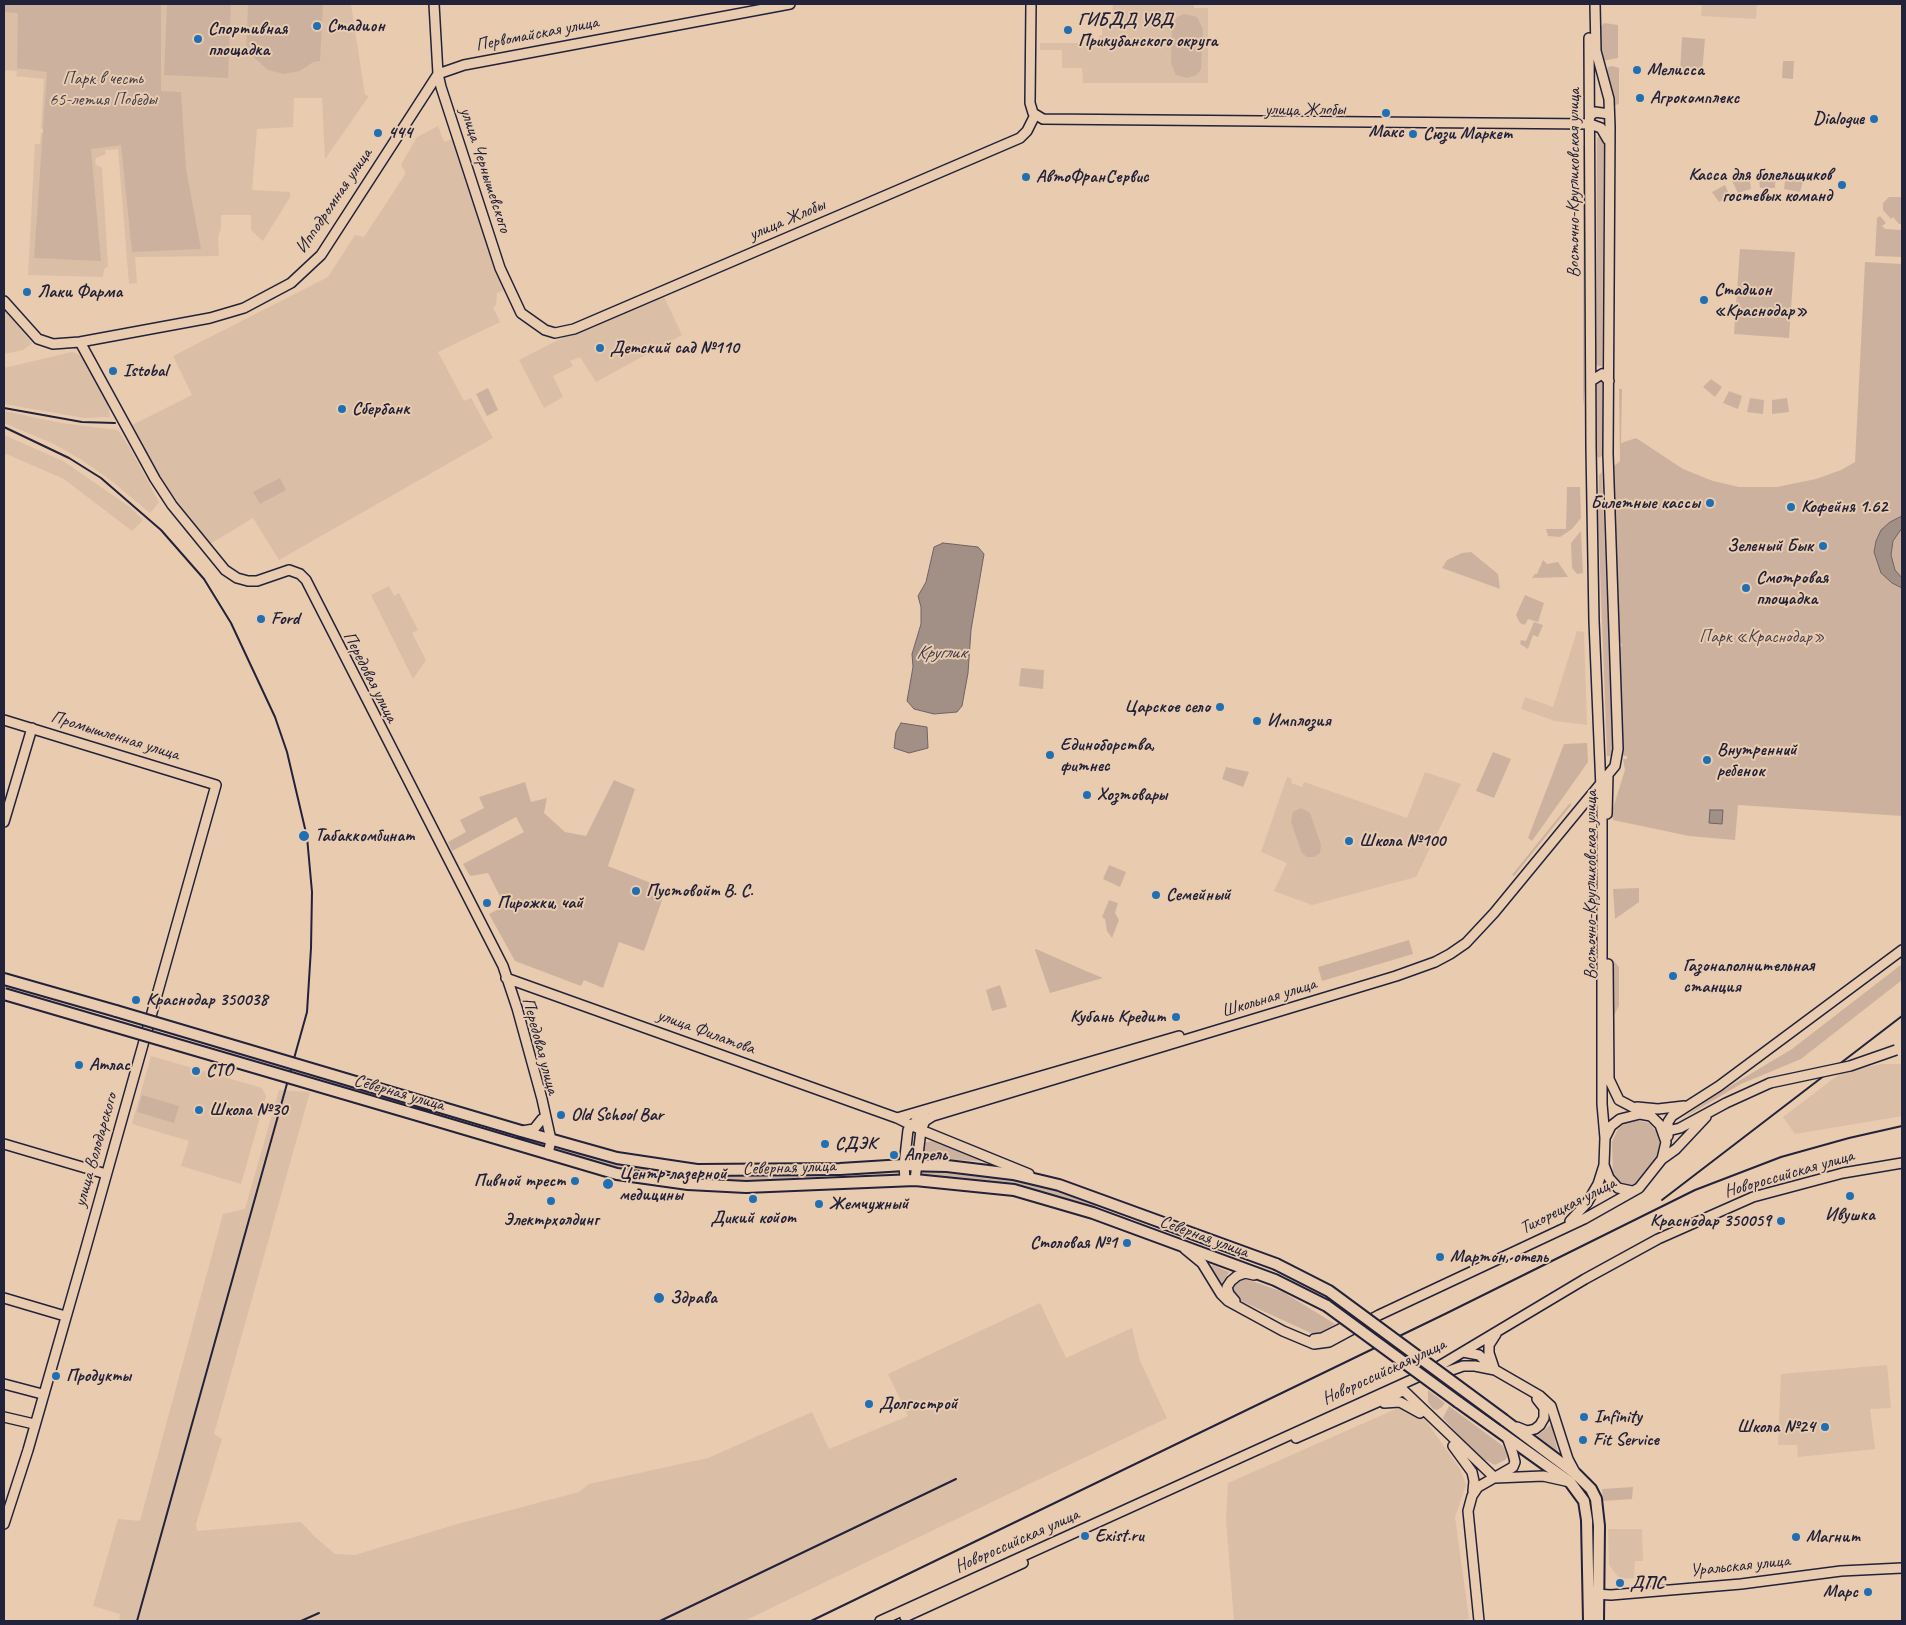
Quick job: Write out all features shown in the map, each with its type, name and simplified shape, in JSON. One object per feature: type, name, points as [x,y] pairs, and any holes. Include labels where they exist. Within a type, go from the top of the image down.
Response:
[{"type":"main road","name":"улица Чернышевского","points":[[434,4],[438,74],[508,289],[521,313],[545,330]]},
{"type":"main road","name":"Первомайская улица","points":[[438,74],[464,65],[790,4]]},
{"type":"main road","points":[[1026,4],[1026,105],[1029,116],[1038,118]]},
{"type":"main road","points":[[1030,4],[1030,98],[1031,110],[1038,118]]},
{"type":"main road","name":"Восточно-Кругликовская улица","points":[[1593,6],[1596,51],[1609,99],[1608,474],[1618,758],[1615,766],[1604,774],[1600,784],[1602,813],[1602,1095],[1605,1138]]},
{"type":"main road","name":"Восточно-Кругликовская улица","points":[[1593,6],[1590,120],[1591,453],[1594,621],[1604,774],[1608,1068],[1609,1080],[1614,1094],[1628,1105],[1651,1116]]},
{"type":"main road","name":"Ипподромная улица","points":[[4,301],[38,339],[45,342],[62,344],[76,344],[210,318],[244,308],[297,278],[321,255],[438,74]]},
{"type":"main road","points":[[1609,114],[1595,112],[1590,120],[1599,126],[1609,142]]},
{"type":"main road","name":"улица Жлобы","points":[[1038,118],[1301,122],[1590,120]]},
{"type":"main road","name":"улица Жлобы","points":[[1038,118],[1044,123],[1137,125],[1577,128],[1585,129],[1590,137]]},
{"type":"main road","name":"улица Жлобы","points":[[545,330],[555,333],[574,329],[1020,138],[1038,118]]},
{"type":"main road","points":[[86,354],[93,341]]},
{"type":"main road","name":"Передовая улица","points":[[76,344],[86,354],[156,488],[220,570],[234,582],[241,585],[256,585],[290,574],[304,584],[514,996],[548,1139],[544,1153]]},
{"type":"main road","points":[[1591,361],[1596,368],[1602,370],[1609,361]]},
{"type":"main road","points":[[1591,381],[1602,374],[1609,382]]},
{"type":"main road","points":[[1591,453],[1600,460],[1608,454]]},
{"type":"main road","points":[[1592,473],[1600,467],[1608,474]]},
{"type":"main road","name":"Промышленная улица","points":[[4,720],[216,785]]},
{"type":"main road","points":[[4,822],[32,728]]},
{"type":"main road","name":"Школьная улица","points":[[921,1133],[925,1121],[933,1116],[1065,1071],[1394,971],[1439,955],[1462,938],[1487,912],[1604,774]]},
{"type":"main road","name":"Школьная улица","points":[[897,1118],[1342,993],[1435,962],[1457,950],[1482,926],[1600,784]]},
{"type":"main road","name":"улица Володарского","points":[[4,1524],[66,1316],[216,785]]},
{"type":"main road","points":[[1583,804],[1586,802],[1594,803],[1602,813]]},
{"type":"main road","points":[[1687,1105],[1651,1116],[1640,1114],[1625,1116],[1611,1126],[1605,1138],[1604,1165],[1614,1185],[1622,1190],[1632,1191],[1645,1183],[1663,1155],[1664,1127],[1672,1116],[1719,1086],[1902,950]]},
{"type":"main road","name":"Северная улица","points":[[4,979],[548,1139],[626,1160],[672,1168],[716,1172],[904,1165],[974,1168],[1013,1174],[1059,1186],[1276,1264],[1329,1291],[1510,1425],[1573,1478]]},
{"type":"main road","points":[[507,981],[909,1128],[1059,1186]]},
{"type":"main road","name":"Передовая улица","points":[[507,981],[548,1139]]},
{"type":"main road","name":"улица Филатова","points":[[507,981],[897,1118],[909,1128]]},
{"type":"main road","name":"Передовая улица","points":[[514,996],[516,991],[523,988]]},
{"type":"main road","name":"Северная улица","points":[[4,994],[617,1174],[688,1184],[746,1187],[910,1180],[1014,1190],[1076,1207],[1263,1276],[1304,1293],[1327,1306],[1507,1436],[1591,1489],[1596,1500],[1599,1526],[1599,1595]]},
{"type":"main road","points":[[1651,1116],[1664,1127],[1680,1128],[1718,1107],[1770,1083],[1850,1066],[1899,1048]]},
{"type":"main road","points":[[1628,1105],[1658,1109],[1687,1105]]},
{"type":"main road","points":[[1663,1155],[1676,1149],[1691,1131],[1718,1107]]},
{"type":"main road","name":"Школьная улица","points":[[909,1128],[925,1111]]},
{"type":"main road","name":"Передовая улица","points":[[521,1131],[530,1131],[542,1119]]},
{"type":"main road","points":[[909,1128],[904,1165],[910,1180]]},
{"type":"main road","points":[[910,1180],[916,1165],[921,1133]]},
{"type":"main road","points":[[4,1144],[106,1174]]},
{"type":"main road","name":"Новороссийская улица","points":[[895,1621],[1372,1404],[1500,1331],[1585,1279],[1658,1239],[1739,1203],[1843,1173],[1902,1163]]},
{"type":"main road","name":"Тихорецкая улица","points":[[1263,1276],[1245,1273],[1237,1276],[1228,1287],[1229,1294],[1233,1300],[1254,1312],[1308,1339],[1322,1338],[1572,1220],[1587,1203],[1598,1184],[1604,1165]]},
{"type":"main road","name":"Тихорецкая улица","points":[[1179,1245],[1202,1263],[1221,1294],[1236,1306],[1312,1344],[1329,1342],[1380,1315],[1584,1219],[1632,1191]]},
{"type":"main road","points":[[4,1298],[66,1316]]},
{"type":"main road","points":[[1495,1370],[1489,1353],[1489,1345],[1500,1331]]},
{"type":"main road","name":"Северная улица","points":[[1463,1352],[1479,1355],[1495,1370],[1540,1396],[1551,1406],[1573,1478],[1584,1501],[1587,1520],[1588,1583]]},
{"type":"main road","name":"Северная улица","points":[[1430,1378],[1463,1366],[1476,1366],[1495,1370]]},
{"type":"main road","name":"Новороссийская улица","points":[[880,1621],[1402,1388],[1430,1378]]},
{"type":"main road","points":[[1510,1425],[1527,1431],[1535,1430],[1544,1418],[1544,1408],[1540,1402],[1511,1380]]},
{"type":"main road","points":[[4,1384],[42,1394]]},
{"type":"main road","points":[[1402,1388],[1495,1478],[1543,1476],[1573,1478]]},
{"type":"main road","points":[[1372,1404],[1400,1402],[1434,1420]]},
{"type":"main road","points":[[4,1417],[34,1424]]},
{"type":"main road","points":[[1446,1432],[1472,1472],[1474,1481],[1468,1511],[1479,1621]]},
{"type":"main road","points":[[1472,1496],[1478,1486],[1513,1466],[1515,1462],[1507,1436]]},
{"type":"main road","points":[[4,1493],[15,1492]]},
{"type":"main road","name":"Уральская улица","points":[[1599,1595],[1741,1584],[1841,1571],[1902,1568]]},
{"type":"main road","points":[[1588,1583],[1593,1592],[1599,1595],[1598,1621]]},
{"type":"main road","points":[[1588,1583],[1589,1621]]},
{"type":"shaded area","points":[[4,4],[351,4],[365,95],[369,96],[325,159],[322,98],[294,98],[293,127],[257,129],[252,190],[290,192],[290,197],[263,241],[251,230],[251,215],[221,215],[221,228],[218,237],[219,256],[135,257],[137,283],[129,284],[118,149],[105,150],[106,154],[96,158],[95,164],[102,168],[108,266],[104,269],[103,277],[28,275],[35,144],[40,144],[41,133],[43,133],[43,129],[41,129],[44,79],[16,76],[17,71],[4,70]]},
{"type":"shaded area","points":[[1702,4],[1757,4],[1756,19],[1701,16]]},
{"type":"shaded area","points":[[1113,5],[1194,5],[1194,8],[1208,8],[1208,83],[1083,83],[1082,68],[1062,68],[1062,50],[1040,50],[1040,43],[1095,43],[1095,41],[1099,41],[1099,36],[1102,35],[1102,23],[1112,23]]},
{"type":"shaded area","points":[[438,126],[444,142],[456,138],[506,289],[497,293],[496,305],[493,307],[500,322],[438,352],[464,401],[471,398],[493,438],[279,560],[253,518],[210,544],[160,478],[132,425],[192,395],[173,356],[328,277],[355,235],[364,237],[406,173],[401,165],[417,137]]},
{"type":"shaded area","name":"Детский сад №110","points":[[664,297],[682,335],[596,382],[580,357],[570,361],[573,366],[553,376],[563,397],[544,408],[519,360],[560,339]]},
{"type":"shaded area","points":[[4,310],[32,343],[23,350],[4,354]]},
{"type":"shaded area","points":[[72,352],[80,355],[87,364],[108,403],[110,417],[84,418],[4,404],[4,368]]},
{"type":"shaded area","points":[[4,411],[61,423],[118,430],[159,502],[150,513],[113,482],[82,460],[54,444],[4,423]]},
{"type":"shaded area","points":[[4,435],[63,461],[130,507],[143,520],[132,531],[64,479],[4,453]]},
{"type":"shaded area","points":[[389,586],[394,596],[399,593],[418,630],[412,633],[426,660],[413,679],[371,595]]},
{"type":"shaded area","points":[[1577,631],[1584,632],[1587,725],[1555,721],[1521,709],[1525,697],[1553,707]]},
{"type":"shaded area","name":"Школа №100","points":[[1425,772],[1461,784],[1416,877],[1312,905],[1274,891],[1287,863],[1261,852],[1287,777],[1292,779],[1291,783],[1302,787],[1304,782],[1407,818]]},
{"type":"shaded area","name":"Школа №30","points":[[151,1056],[262,1088],[266,1096],[241,1184],[181,1166],[189,1141],[132,1124]]},
{"type":"shaded area","points":[[1882,1064],[1902,1064],[1902,1116],[1795,1134],[1783,1117],[1837,1076],[1847,1071]]},
{"type":"shaded area","points":[[279,1090],[310,1092],[214,1434],[222,1439],[196,1524],[197,1531],[301,1522],[335,1554],[355,1555],[454,1525],[579,1492],[589,1484],[708,1458],[812,1412],[829,1449],[908,1416],[888,1374],[1040,1303],[1066,1358],[1132,1328],[1140,1361],[1167,1418],[744,1621],[119,1621],[120,1614],[93,1606],[118,1519],[140,1521],[223,1214],[245,1209]]},
{"type":"shaded area","name":"Школа №24","points":[[1887,1365],[1891,1408],[1870,1409],[1875,1449],[1798,1457],[1797,1445],[1778,1445],[1781,1374]]},
{"type":"shaded area","points":[[1405,1405],[1424,1418],[1460,1469],[1466,1485],[1455,1517],[1469,1619],[1450,1621],[1234,1621],[1226,1519],[1228,1483]]},
{"type":"shaded area","points":[[1608,1529],[1642,1529],[1643,1561],[1635,1561],[1634,1578],[1620,1579],[1609,1565]]},
{"type":"green space","name":"Парк в честь 65-летия Победы","points":[[4,4],[161,4],[161,91],[181,92],[186,169],[201,249],[132,252],[121,145],[91,149],[101,261],[34,258],[47,72],[17,68],[18,13],[4,12]]},
{"type":"green space","name":"Спортивная площадка","points":[[167,4],[231,4],[228,78],[164,75]]},
{"type":"green space","points":[[248,4],[323,4],[320,61],[313,62],[300,71],[284,74],[268,70],[251,55],[246,55]]},
{"type":"green space","points":[[1184,14],[1197,17],[1203,29],[1201,69],[1197,75],[1187,78],[1176,75],[1171,63],[1172,26],[1177,17]]},
{"type":"green space","points":[[1604,23],[1618,25],[1618,58],[1602,61],[1599,51],[1599,29]]},
{"type":"green space","points":[[1682,37],[1705,39],[1702,74],[1680,73]]},
{"type":"green space","points":[[1783,61],[1794,61],[1793,79],[1782,78]]},
{"type":"green space","points":[[1608,67],[1619,68],[1619,104],[1615,105],[1606,73]]},
{"type":"green space","points":[[1599,136],[1604,138],[1602,366],[1598,366],[1596,363],[1597,138]]},
{"type":"green space","points":[[1583,145],[1586,147],[1585,389],[1583,406]]},
{"type":"green space","points":[[1776,173],[1775,188],[1760,188],[1758,174]]},
{"type":"green space","points":[[1786,174],[1804,178],[1800,192],[1784,189]]},
{"type":"green space","points":[[1749,175],[1751,189],[1738,193],[1732,181]]},
{"type":"green space","points":[[1725,185],[1730,196],[1719,202],[1712,192]]},
{"type":"green space","points":[[1889,197],[1902,197],[1902,224],[1899,224],[1893,217],[1891,219],[1883,210],[1883,203]]},
{"type":"green space","points":[[1880,216],[1886,223],[1882,226],[1885,229],[1902,230],[1902,257],[1875,256],[1877,218]]},
{"type":"green space","points":[[1740,249],[1795,252],[1789,338],[1734,334]]},
{"type":"green space","name":"Парк «Краснодар»","points":[[1865,262],[1902,264],[1902,816],[1738,805],[1735,840],[1689,836],[1613,820],[1612,811],[1625,770],[1623,759],[1627,759],[1627,756],[1623,756],[1618,653],[1622,645],[1618,637],[1614,466],[1620,461],[1619,389],[1622,389],[1621,443],[1636,438],[1683,469],[1713,481],[1739,487],[1777,487],[1816,479],[1841,470],[1855,462]]},
{"type":"green space","points":[[1599,378],[1604,380],[1603,455],[1599,458],[1596,455],[1596,380]]},
{"type":"green space","points":[[1711,379],[1722,387],[1715,397],[1703,387]]},
{"type":"green space","points":[[488,388],[498,410],[487,416],[476,394]]},
{"type":"green space","points":[[1729,391],[1742,396],[1738,409],[1723,403]]},
{"type":"green space","points":[[1750,398],[1764,400],[1763,414],[1747,412]]},
{"type":"green space","points":[[1787,398],[1789,412],[1772,414],[1772,400]]},
{"type":"green space","points":[[1602,472],[1613,756],[1607,756],[1598,515],[1599,475]]},
{"type":"green space","points":[[280,478],[286,490],[260,504],[253,492]]},
{"type":"green space","points":[[1567,487],[1580,487],[1581,518],[1572,529],[1560,537],[1548,536],[1546,529],[1566,529]]},
{"type":"green space","points":[[1581,531],[1583,573],[1577,574],[1572,568],[1571,543]]},
{"type":"green space","points":[[1471,552],[1498,574],[1500,589],[1442,568],[1447,560],[1462,553]]},
{"type":"green space","points":[[1543,560],[1547,564],[1558,562],[1568,577],[1532,578],[1537,574]]},
{"type":"green space","points":[[1525,595],[1544,603],[1538,622],[1528,619],[1525,625],[1520,623],[1516,615]]},
{"type":"green space","points":[[1534,622],[1543,625],[1538,637],[1533,635],[1528,649],[1520,644],[1521,640],[1526,641]]},
{"type":"green space","points":[[1021,668],[1044,670],[1043,689],[1019,686]]},
{"type":"green space","points":[[1587,743],[1588,762],[1532,841],[1528,838],[1564,744]]},
{"type":"green space","points":[[1493,752],[1511,759],[1494,798],[1476,791]]},
{"type":"green space","points":[[1226,767],[1249,772],[1243,787],[1222,779]]},
{"type":"green space","points":[[614,780],[635,789],[608,866],[666,889],[644,951],[619,942],[603,988],[584,980],[581,986],[515,961],[489,914],[504,904],[488,873],[470,876],[463,864],[524,832],[516,817],[452,851],[448,842],[466,832],[460,820],[484,808],[479,797],[525,782],[531,802],[547,798],[544,813],[565,832],[586,836]]},
{"type":"green space","points":[[1570,803],[1571,805],[1514,876],[1512,875]]},
{"type":"green space","points":[[1301,808],[1310,813],[1321,845],[1320,853],[1314,857],[1307,857],[1302,853],[1291,822],[1293,812]]},
{"type":"green space","points":[[1109,865],[1126,872],[1120,887],[1103,879]]},
{"type":"green space","points":[[1639,888],[1639,902],[1615,919],[1613,889]]},
{"type":"green space","points":[[1109,900],[1118,903],[1115,913],[1119,920],[1112,938],[1107,931],[1105,919],[1102,917]]},
{"type":"green space","points":[[1409,940],[1413,954],[1322,981],[1318,967]]},
{"type":"green space","points":[[1036,949],[1103,978],[1050,993]]},
{"type":"green space","points":[[1612,959],[1619,967],[1619,1006],[1613,1017]]},
{"type":"green space","points":[[1902,964],[1902,980],[1801,1059],[1741,1084],[1680,1120],[1717,1094],[1792,1049]]},
{"type":"green space","points":[[1000,985],[1007,1007],[992,1011],[986,990]]},
{"type":"green space","points":[[142,1095],[179,1106],[174,1123],[137,1112]]},
{"type":"green space","points":[[1635,1120],[1649,1123],[1656,1131],[1660,1144],[1659,1153],[1643,1179],[1636,1186],[1629,1188],[1620,1186],[1613,1177],[1612,1142],[1618,1129],[1628,1121]]},
{"type":"green space","points":[[932,1141],[983,1161],[930,1159],[922,1154],[922,1143]]},
{"type":"green space","points":[[561,1147],[703,1174],[897,1170],[898,1173],[758,1180],[703,1180],[638,1172],[604,1165],[562,1154]]},
{"type":"green space","points":[[923,1170],[961,1172],[1031,1183],[1064,1192],[1095,1205],[1092,1208],[1030,1188],[995,1182],[921,1175],[920,1173]]},
{"type":"green space","points":[[1213,1265],[1229,1272],[1222,1285],[1210,1267]]},
{"type":"green space","points":[[1243,1278],[1283,1292],[1335,1324],[1319,1334],[1313,1334],[1239,1300],[1233,1291],[1235,1284]]},
{"type":"green space","points":[[1428,1390],[1445,1403],[1442,1407],[1437,1410],[1433,1409],[1428,1402]]},
{"type":"green space","points":[[1449,1406],[1503,1446],[1508,1456],[1505,1460],[1495,1465],[1478,1456],[1443,1418]]},
{"type":"green space","points":[[1550,1425],[1552,1426],[1558,1453],[1536,1437]]},
{"type":"green space","points":[[1633,1487],[1632,1499],[1603,1501],[1602,1489]]},
{"type":"water","points":[[1902,516],[1902,528],[1893,541],[1891,555],[1895,570],[1902,578],[1902,588],[1892,583],[1881,573],[1874,552],[1881,530],[1890,522]]},
{"type":"water","name":"Круглик","points":[[943,543],[978,547],[984,554],[971,630],[968,673],[962,706],[957,712],[934,714],[914,709],[907,701],[913,667],[912,654],[921,624],[921,607],[918,596],[926,582],[934,547]]},
{"type":"water","points":[[901,723],[927,727],[928,748],[909,753],[894,748],[896,732]]},
{"type":"water","points":[[1710,810],[1723,810],[1722,824],[1709,823]]},
{"type":"railway","points":[[4,408],[82,422],[115,423]]},
{"type":"railway","points":[[4,427],[69,458],[101,478],[161,530],[204,579],[231,623],[275,717],[287,752],[307,837],[312,892],[307,1012],[137,1621]]},
{"type":"railway","points":[[1662,1200],[1902,1016]]},
{"type":"railway","points":[[811,1621],[1447,1313],[1695,1190],[1781,1157],[1849,1138],[1902,1126]]},
{"type":"railway","points":[[660,1621],[956,1479]]},
{"type":"railway","points":[[301,1621],[319,1613]]},
{"type":"place","name":"Стадион","points":[[317,26]]},
{"type":"place","name":"ГИБДД УВД Прикубанского округа","points":[[1068,30]]},
{"type":"place","name":"Спортивная площадка","points":[[198,39]]},
{"type":"place","name":"Мелисса","points":[[1637,70]]},
{"type":"place","name":"Агрокомплекс","points":[[1640,98]]},
{"type":"place","name":"Макс","points":[[1386,113]]},
{"type":"place","name":"Dialogue","points":[[1874,119]]},
{"type":"place","name":"444","points":[[378,133]]},
{"type":"place","name":"Сюзи Маркет","points":[[1413,134]]},
{"type":"place","name":"АвтоФранСервис","points":[[1026,177]]},
{"type":"place","name":"Касса для болельщиков гостевых команд","points":[[1842,185]]},
{"type":"place","name":"Лаки Фарма","points":[[27,292]]},
{"type":"place","name":"Стадион «Краснодар»","points":[[1704,300]]},
{"type":"place","name":"Детский сад №110","points":[[600,348]]},
{"type":"place","name":"Istobal","points":[[113,371]]},
{"type":"place","name":"Сбербанк","points":[[342,409]]},
{"type":"place","name":"Билетные кассы","points":[[1710,503]]},
{"type":"place","name":"Кофейня 1.62","points":[[1791,507]]},
{"type":"place","name":"Зеленый Бык","points":[[1823,546]]},
{"type":"place","name":"Смотровая площадка","points":[[1746,588]]},
{"type":"place","name":"Ford","points":[[261,619]]},
{"type":"place","name":"Царское село","points":[[1220,707]]},
{"type":"place","name":"Имплозия","points":[[1257,721]]},
{"type":"place","name":"Единоборства, фитнес","points":[[1050,755]]},
{"type":"place","name":"Внутренний ребенок","points":[[1707,760]]},
{"type":"place","name":"Хозтовары","points":[[1087,795]]},
{"type":"place","name":"Табаккомбинат","points":[[304,836]]},
{"type":"place","name":"Школа №100","points":[[1349,841]]},
{"type":"place","name":"Пустовойт В. С.","points":[[636,891]]},
{"type":"place","name":"Семейный","points":[[1156,895]]},
{"type":"place","name":"Пирожки, чай","points":[[487,903]]},
{"type":"place","name":"Газонаполнительная станция","points":[[1673,976]]},
{"type":"place","name":"Краснодар 350038","points":[[136,1000]]},
{"type":"place","name":"Кубань Кредит","points":[[1176,1017]]},
{"type":"place","name":"Атлас","points":[[79,1065]]},
{"type":"place","name":"СТО","points":[[196,1071]]},
{"type":"place","name":"Школа №30","points":[[199,1110]]},
{"type":"place","name":"Old School Bar","points":[[561,1115]]},
{"type":"place","name":"СДЭК","points":[[825,1144]]},
{"type":"place","name":"Апрель","points":[[894,1155]]},
{"type":"place","name":"Пивной трест","points":[[575,1181]]},
{"type":"place","name":"Центр лазерной медицины","points":[[608,1184]]},
{"type":"place","name":"Ивушка","points":[[1850,1196]]},
{"type":"place","name":"Дикий койот","points":[[753,1199]]},
{"type":"place","name":"Электрхолдинг","points":[[551,1201]]},
{"type":"place","name":"Жемчужный","points":[[819,1204]]},
{"type":"place","name":"Краснодар 350059","points":[[1781,1221]]},
{"type":"place","name":"Столовая №1","points":[[1127,1243]]},
{"type":"place","name":"Мартон, отель","points":[[1440,1257]]},
{"type":"place","name":"Здрава","points":[[659,1298]]},
{"type":"place","name":"Продукты","points":[[56,1376]]},
{"type":"place","name":"Долгострой","points":[[869,1404]]},
{"type":"place","name":"Infinity","points":[[1584,1417]]},
{"type":"place","name":"Школа №24","points":[[1825,1427]]},
{"type":"place","name":"Fit Service","points":[[1583,1440]]},
{"type":"place","name":"Exist.ru","points":[[1085,1536]]},
{"type":"place","name":"Магнит","points":[[1796,1537]]},
{"type":"place","name":"ДПС","points":[[1620,1583]]},
{"type":"place","name":"Марс","points":[[1868,1592]]}]
